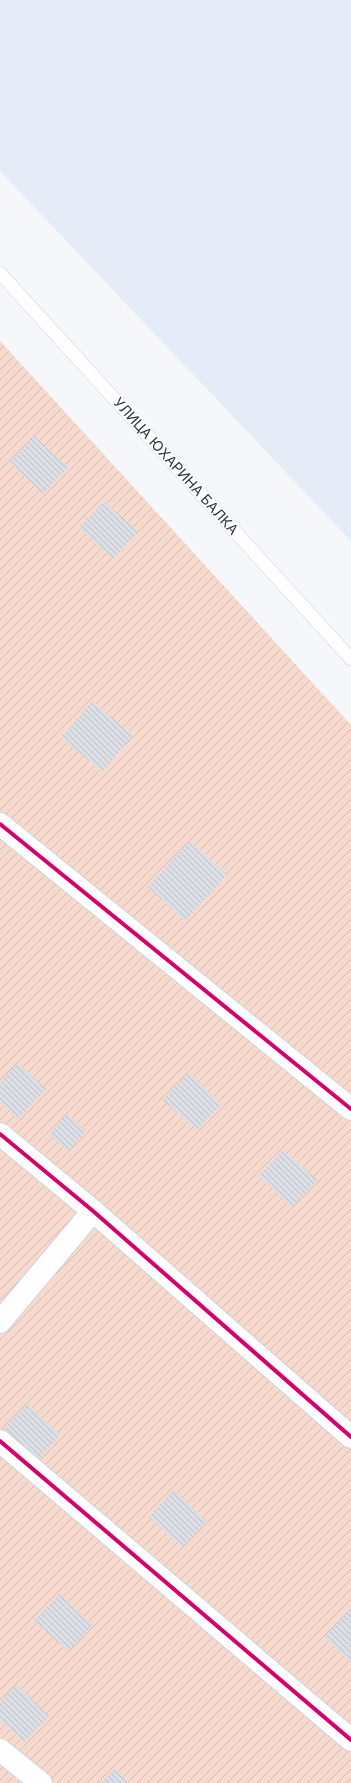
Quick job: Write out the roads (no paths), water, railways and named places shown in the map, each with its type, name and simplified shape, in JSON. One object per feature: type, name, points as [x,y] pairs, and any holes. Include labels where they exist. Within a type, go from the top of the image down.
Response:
[{"type":"street","points":[[0,824],[351,1109]]},
{"type":"street","points":[[0,1134],[93,1211],[351,1438]]},
{"type":"street","points":[[0,1322],[93,1211]]},
{"type":"street","points":[[0,1441],[351,1740]]},
{"type":"street","points":[[0,1750],[41,1783]]},
{"type":"lane","name":"УЛИЦА ЮХАРИНА БАЛКА","points":[[0,273],[351,659]]}]
